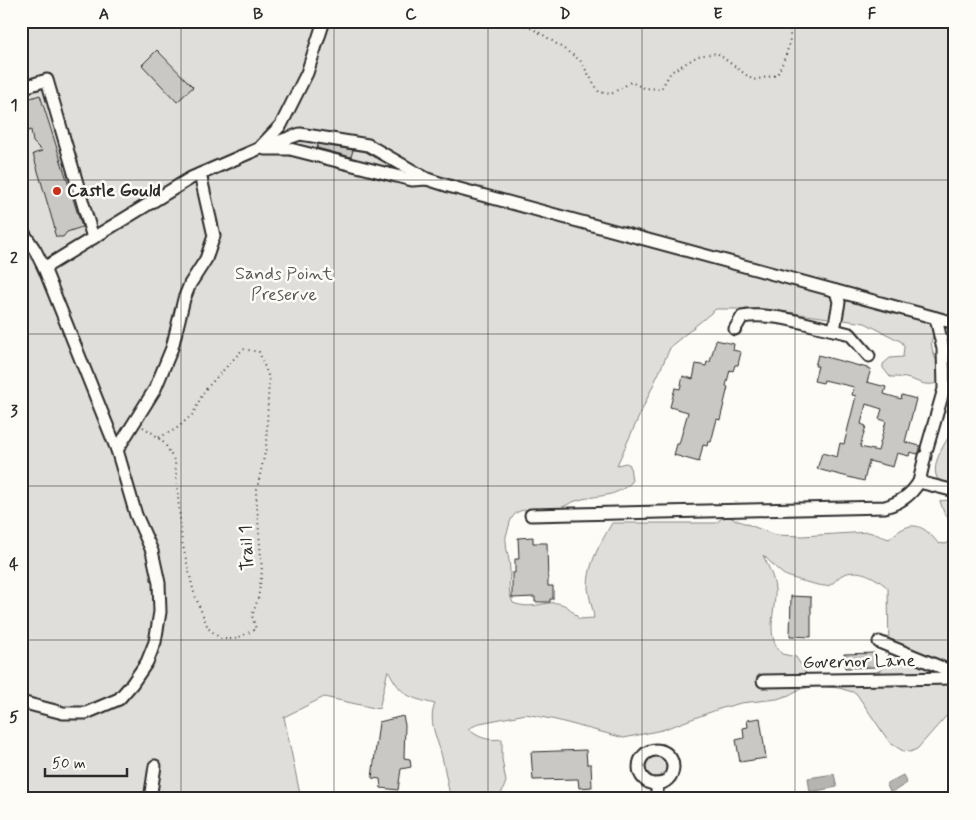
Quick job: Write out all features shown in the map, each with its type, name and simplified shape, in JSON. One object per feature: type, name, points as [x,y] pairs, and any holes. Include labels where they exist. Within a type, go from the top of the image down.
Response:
[{"type":"street","points":[[258,149],[282,125],[307,73],[324,21]]},
{"type":"street","points":[[21,88],[47,80],[93,238]]},
{"type":"street","points":[[44,268],[191,178],[258,149],[300,134],[368,145],[427,179],[955,324]]},
{"type":"street","points":[[258,149],[290,149],[412,180],[427,179]]},
{"type":"street","points":[[117,450],[155,389],[172,348],[184,298],[190,284],[206,259],[214,236],[200,174]]},
{"type":"street","points":[[21,229],[44,268],[117,450],[136,515],[152,551],[158,582],[160,612],[155,642],[147,662],[119,699],[104,707],[86,713],[63,713],[21,702]]},
{"type":"street","points":[[834,330],[839,302],[836,291]]},
{"type":"street","points":[[735,328],[742,317],[759,316],[834,330],[850,334],[869,356]]},
{"type":"street","points":[[531,515],[885,507],[898,503],[919,482],[944,389],[942,349],[936,318]]},
{"type":"street","points":[[919,482],[955,491]]},
{"type":"street","points":[[879,642],[955,673]]},
{"type":"street","name":"Governor Lane","points":[[764,681],[955,678]]},
{"type":"street","points":[[150,799],[155,766]]},
{"type":"street","points":[[657,784],[657,799]]},
{"type":"path","points":[[517,21],[542,34],[580,60],[599,92],[611,94],[631,82],[644,88],[661,88],[670,72],[698,56],[717,53],[753,80],[776,75],[785,58],[792,35],[789,21]]},
{"type":"path","name":"Trail 1","points":[[134,423],[165,444],[175,462],[182,542],[194,593],[208,628],[221,639],[235,640],[256,629],[252,616],[258,599],[262,571],[256,493],[266,448],[269,378],[258,352],[243,349],[204,391],[193,414],[176,428],[158,438]]},
{"type":"green space","name":"Sands Point Preserve","points":[[21,21],[955,21],[955,362],[951,359],[942,337],[936,329],[931,342],[933,353],[940,368],[940,382],[928,384],[905,378],[890,377],[883,368],[883,364],[890,358],[903,357],[904,346],[902,342],[865,323],[763,309],[716,309],[671,346],[617,465],[626,463],[630,465],[632,482],[612,494],[575,501],[550,515],[531,510],[520,511],[512,519],[506,539],[510,566],[509,590],[513,603],[532,606],[556,603],[571,610],[579,619],[594,618],[588,588],[590,570],[603,538],[612,523],[716,523],[722,518],[729,517],[775,535],[802,536],[869,532],[889,539],[909,526],[915,526],[921,527],[938,543],[945,544],[955,540],[955,698],[948,714],[917,749],[910,752],[903,751],[890,743],[856,693],[839,688],[817,686],[800,689],[777,699],[741,703],[662,730],[624,738],[526,714],[480,723],[468,729],[484,738],[492,740],[502,739],[502,759],[506,782],[499,799],[451,799],[433,728],[432,716],[435,704],[406,694],[397,685],[388,670],[379,709],[324,697],[284,717],[301,799],[21,799]],"holes":[[[763,555],[783,574],[812,583],[827,586],[842,575],[855,572],[866,574],[888,588],[889,654],[883,668],[873,674],[864,675],[808,676],[796,657],[782,654],[773,639],[772,623],[775,589]]]},
{"type":"green space","points":[[955,426],[955,491],[941,483],[935,470],[939,455]]},
{"type":"green space","points":[[948,500],[955,503],[955,527],[944,513],[940,501]]},
{"type":"green space","points":[[656,755],[664,759],[668,767],[664,775],[656,779],[648,775],[644,767],[648,759]]},
{"type":"shaded area","points":[[834,774],[837,787],[810,792],[808,778]]},
{"type":"shaded area","points":[[903,775],[907,783],[891,793],[886,784]]},
{"type":"building","points":[[157,50],[193,87],[177,102],[142,65]]},
{"type":"building","name":"Castle Gould","points":[[40,95],[82,227],[67,232],[63,237],[56,237],[33,154],[42,151],[33,142],[31,130],[21,133],[21,101]]},
{"type":"building","points":[[318,144],[353,150],[351,157],[317,148]]},
{"type":"building","points":[[716,340],[734,344],[733,350],[741,352],[738,365],[735,365],[733,371],[730,370],[720,420],[717,419],[711,442],[708,442],[707,446],[703,445],[699,462],[674,455],[688,412],[670,407],[675,388],[680,389],[683,376],[693,379],[696,364],[706,366],[707,362],[710,362]]},
{"type":"building","points":[[818,355],[871,369],[867,382],[886,387],[884,394],[901,399],[902,395],[916,399],[905,442],[920,446],[918,454],[910,452],[909,456],[897,453],[893,467],[869,461],[864,481],[817,469],[822,453],[837,457],[840,443],[844,444],[856,396],[852,395],[854,387],[824,380],[823,383],[814,381],[818,366],[815,366]],"holes":[[[866,404],[882,409],[879,419],[886,421],[878,451],[860,447],[866,426],[861,424]]]},
{"type":"building","points":[[533,537],[533,543],[547,543],[548,586],[553,586],[553,599],[550,599],[550,602],[535,602],[535,597],[512,598],[512,573],[515,573],[515,559],[519,559],[518,538]]},
{"type":"building","points":[[791,596],[811,597],[811,637],[790,636]]},
{"type":"building","points":[[875,653],[876,667],[845,668],[844,654]]},
{"type":"building","points":[[403,716],[405,725],[404,758],[410,759],[411,767],[401,769],[398,790],[381,788],[380,779],[372,778],[379,722]]},
{"type":"building","points":[[760,718],[766,758],[740,762],[736,740],[744,738],[743,728],[748,727],[747,720]]},
{"type":"building","points":[[586,750],[587,764],[591,764],[592,787],[579,788],[578,779],[533,780],[531,752]]},
{"type":"place","name":"Castle Gould","points":[[57,191]]}]
